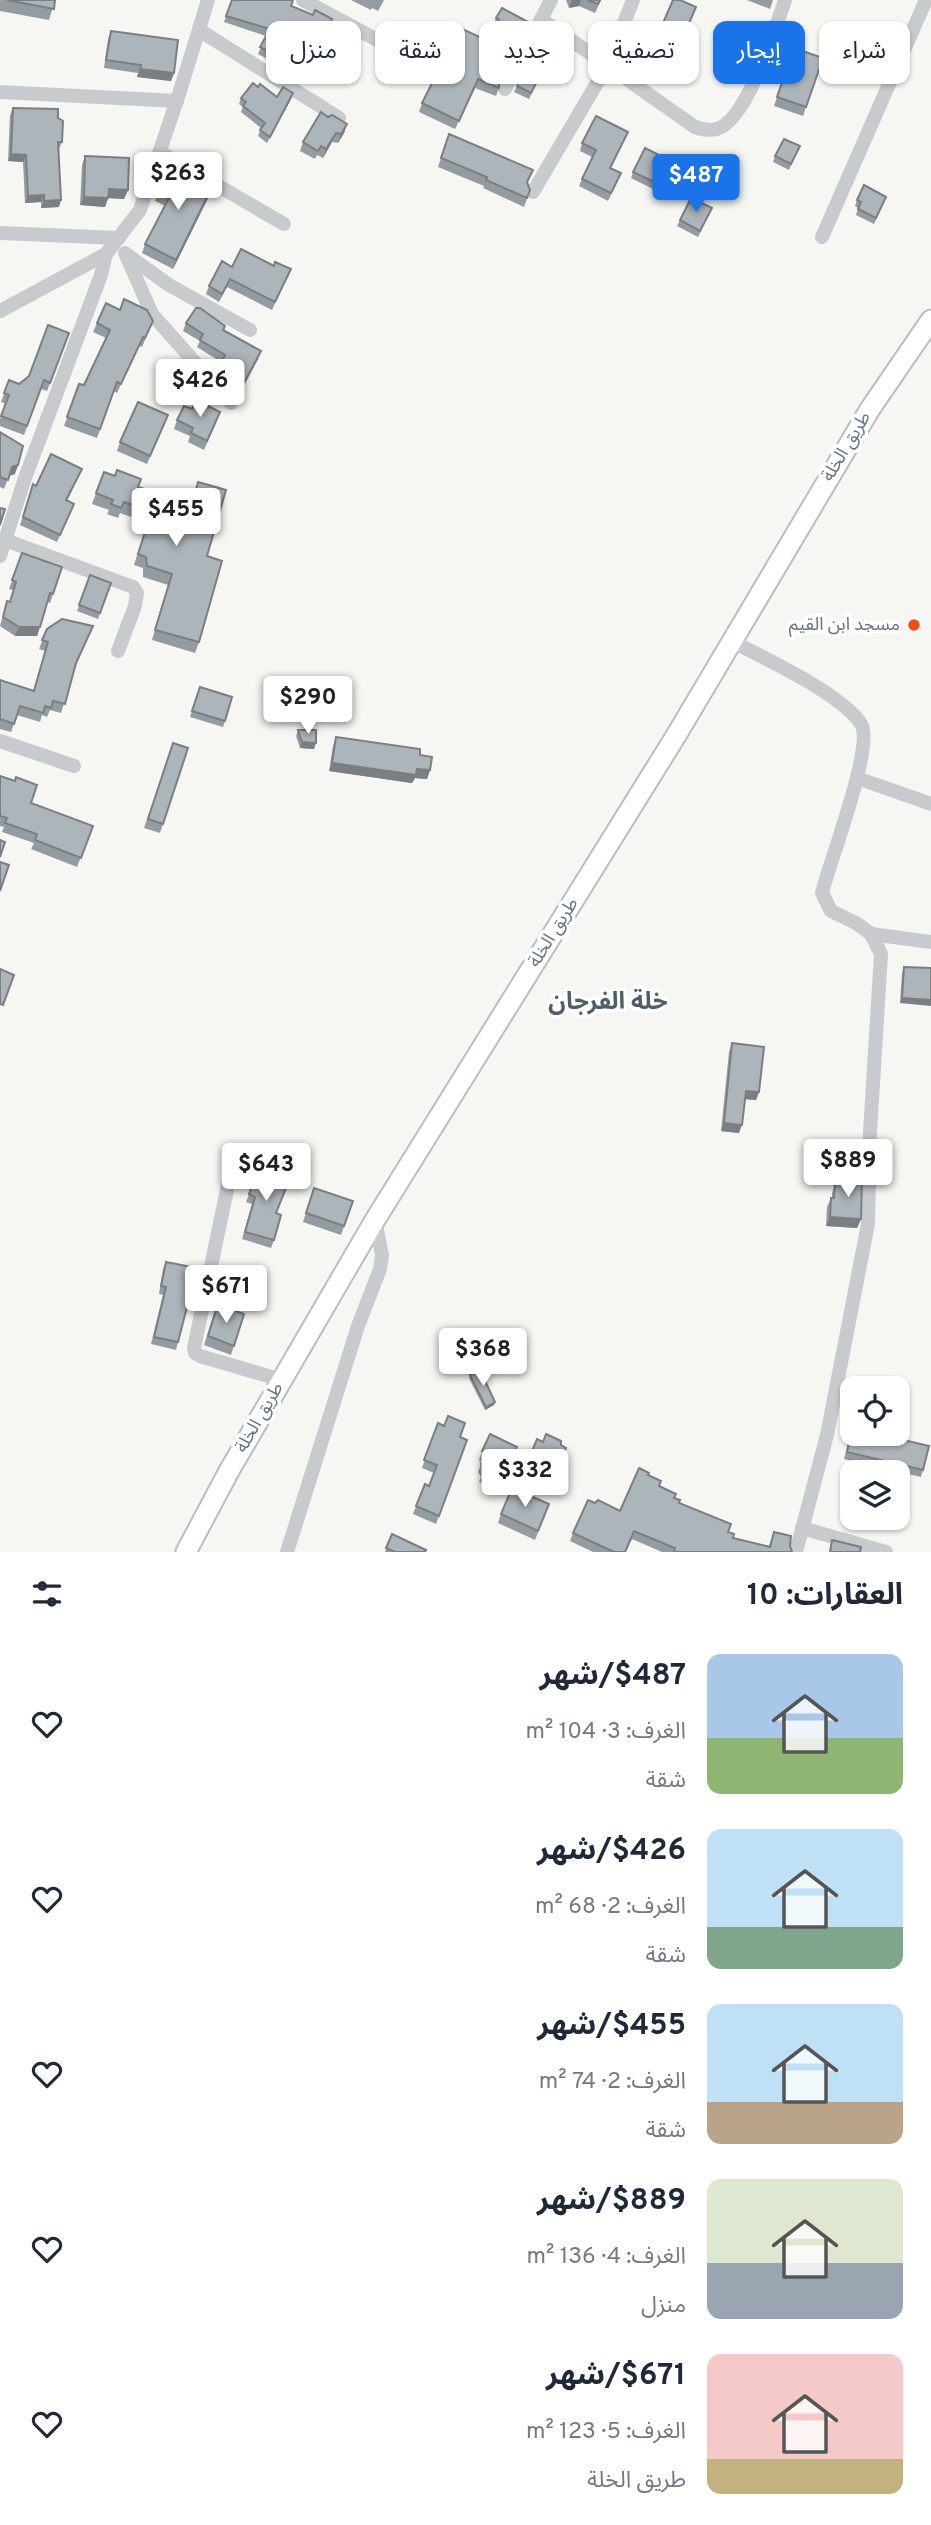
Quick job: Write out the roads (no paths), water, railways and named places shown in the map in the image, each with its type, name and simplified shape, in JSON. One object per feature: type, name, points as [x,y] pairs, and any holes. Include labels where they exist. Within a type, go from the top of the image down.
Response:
[{"type":"street","points":[[0,556],[25,478],[101,275],[140,210],[208,0]]},
{"type":"street","points":[[303,0],[375,39]]},
{"type":"street","points":[[505,89],[550,0]]},
{"type":"street","points":[[625,21],[633,0]]},
{"type":"street","points":[[633,84],[695,128],[716,129],[734,117],[747,98],[785,0]]},
{"type":"street","points":[[821,237],[926,0]]},
{"type":"street","points":[[541,19],[588,52]]},
{"type":"street","points":[[198,30],[340,118]]},
{"type":"street","points":[[533,192],[596,84]]},
{"type":"street","points":[[0,92],[177,101]]},
{"type":"street","points":[[160,152],[284,224]]},
{"type":"street","points":[[0,233],[116,248],[169,285],[250,330]]},
{"type":"street","points":[[0,312],[116,248]]},
{"type":"street","points":[[116,248],[152,314],[231,403]]},
{"type":"street","name":"طريق الخلة","points":[[186,1552],[229,1471],[375,1220],[649,779],[870,408],[931,320]]},
{"type":"street","points":[[5,540],[133,587],[137,593],[135,606],[118,651]]},
{"type":"street","points":[[731,641],[807,681],[838,701],[862,724],[866,740],[858,778],[822,893],[831,911],[871,934],[881,954],[870,1132],[868,1224],[827,1435],[796,1552]]},
{"type":"street","points":[[0,741],[74,766]]},
{"type":"street","points":[[858,778],[931,804]]},
{"type":"street","points":[[871,934],[931,942]]},
{"type":"street","points":[[233,1161],[195,1353],[282,1380]]},
{"type":"street","points":[[287,1552],[358,1326],[380,1269],[382,1255],[375,1220]]},
{"type":"street","points":[[802,1528],[886,1552]]},
{"type":"place","name":"مسجد ابن القيم","points":[[914,625]]},
{"type":"district","name":"خلة الفرجان","points":[[608,1003]]}]
